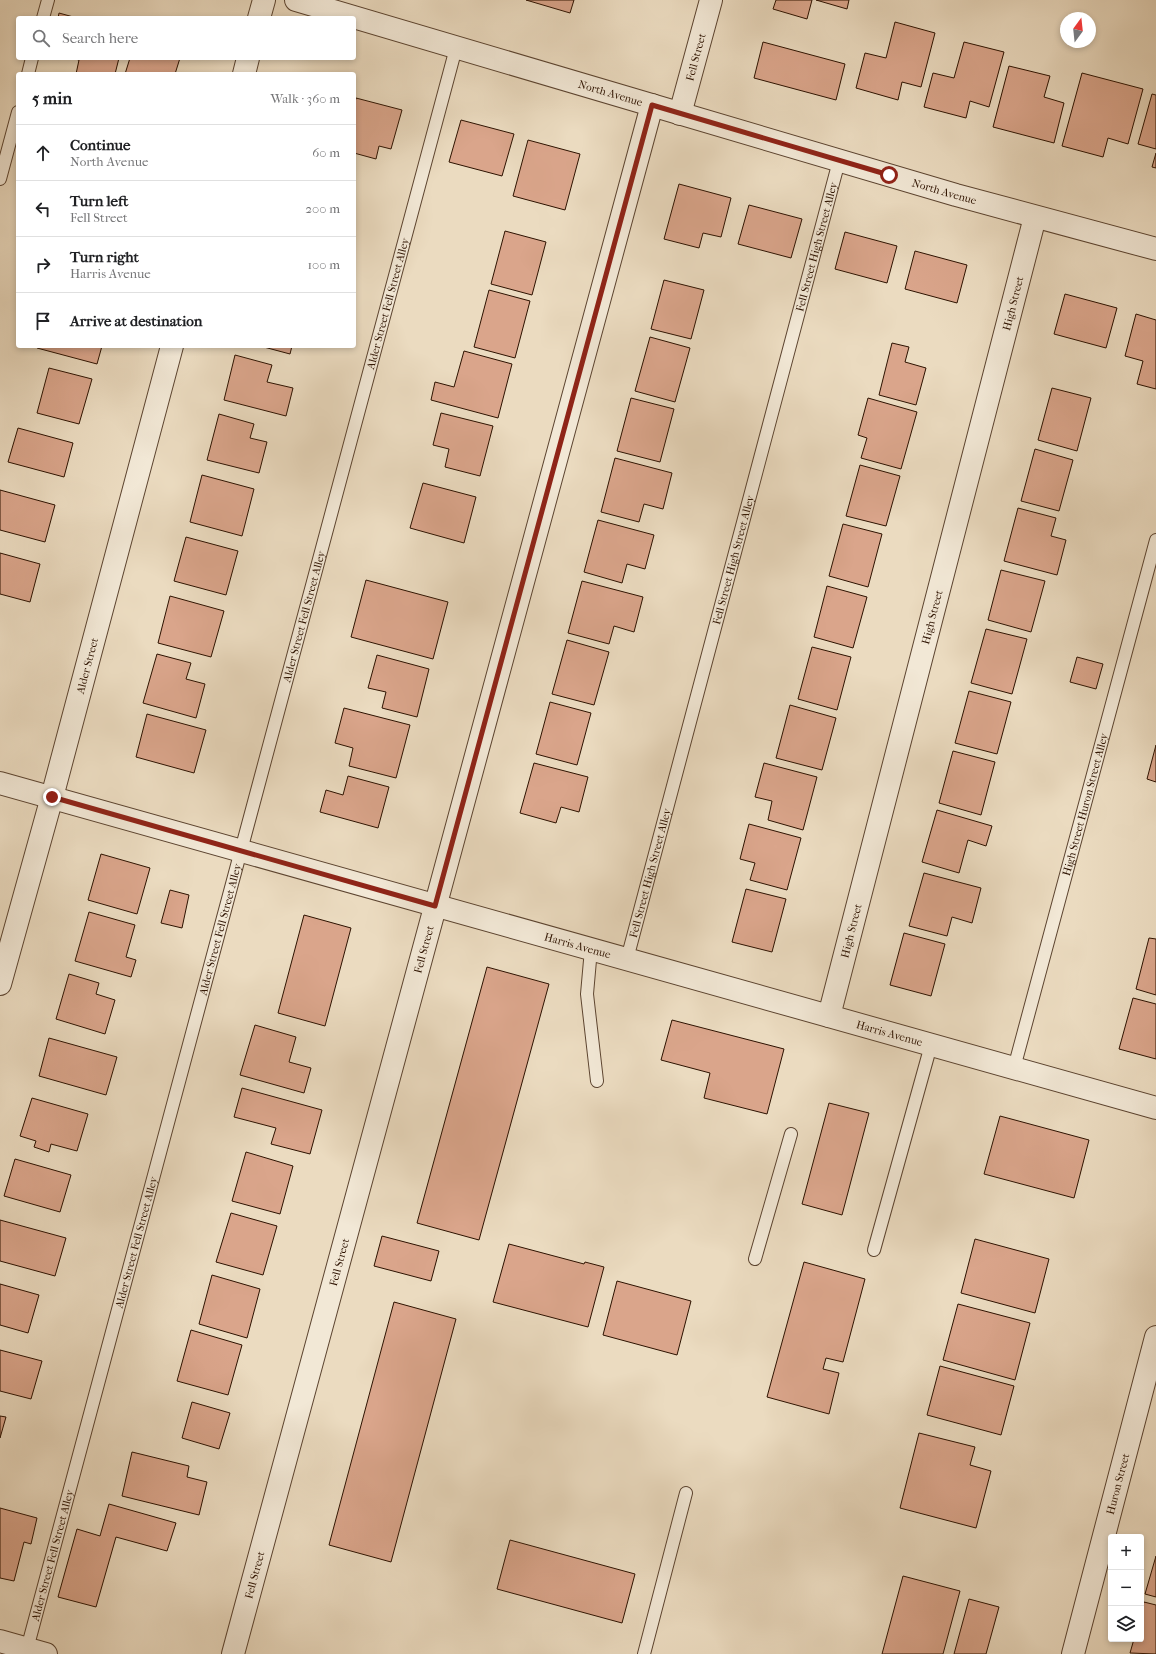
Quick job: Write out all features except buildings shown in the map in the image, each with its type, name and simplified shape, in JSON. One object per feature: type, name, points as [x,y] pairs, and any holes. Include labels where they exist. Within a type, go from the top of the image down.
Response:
[{"type":"street","points":[[260,16],[264,0]]},
{"type":"street","name":"North Avenue","points":[[296,0],[349,16]]},
{"type":"street","name":"Fell Street","points":[[680,114],[711,0]]},
{"type":"street","name":"North Avenue","points":[[356,18],[1035,217],[1156,249]]},
{"type":"street","points":[[244,72],[248,60]]},
{"type":"street","name":"Fell Street","points":[[233,1654],[652,105]]},
{"type":"street","name":"High Street","points":[[829,1016],[1035,217]]},
{"type":"street","name":"Alder Street","points":[[0,984],[52,797],[171,348]]},
{"type":"street","name":"Harris Avenue","points":[[0,783],[1156,1108]]},
{"type":"street","name":"Huron Street","points":[[1073,1654],[1156,1337]]},
{"type":"street","points":[[0,1641],[36,1651]]},
{"type":"lane","points":[[44,16],[48,0]]},
{"type":"lane","name":"Alder Street Fell Street Alley","points":[[36,1651],[241,851],[456,48]]},
{"type":"lane","points":[[28,72],[32,60]]},
{"type":"lane","points":[[0,179],[16,119]]},
{"type":"lane","name":"Fell Street High Street Alley","points":[[627,959],[839,160]]},
{"type":"lane","name":"High Street Huron Street Alley","points":[[1014,1068],[1156,540]]},
{"type":"lane","points":[[591,950],[587,994],[597,1081]]},
{"type":"lane","points":[[874,1250],[931,1045]]},
{"type":"lane","points":[[755,1259],[791,1134]]},
{"type":"lane","points":[[644,1654],[686,1492]]},
{"type":"route","points":[[52,797],[435,906],[652,105],[889,175]]}]
